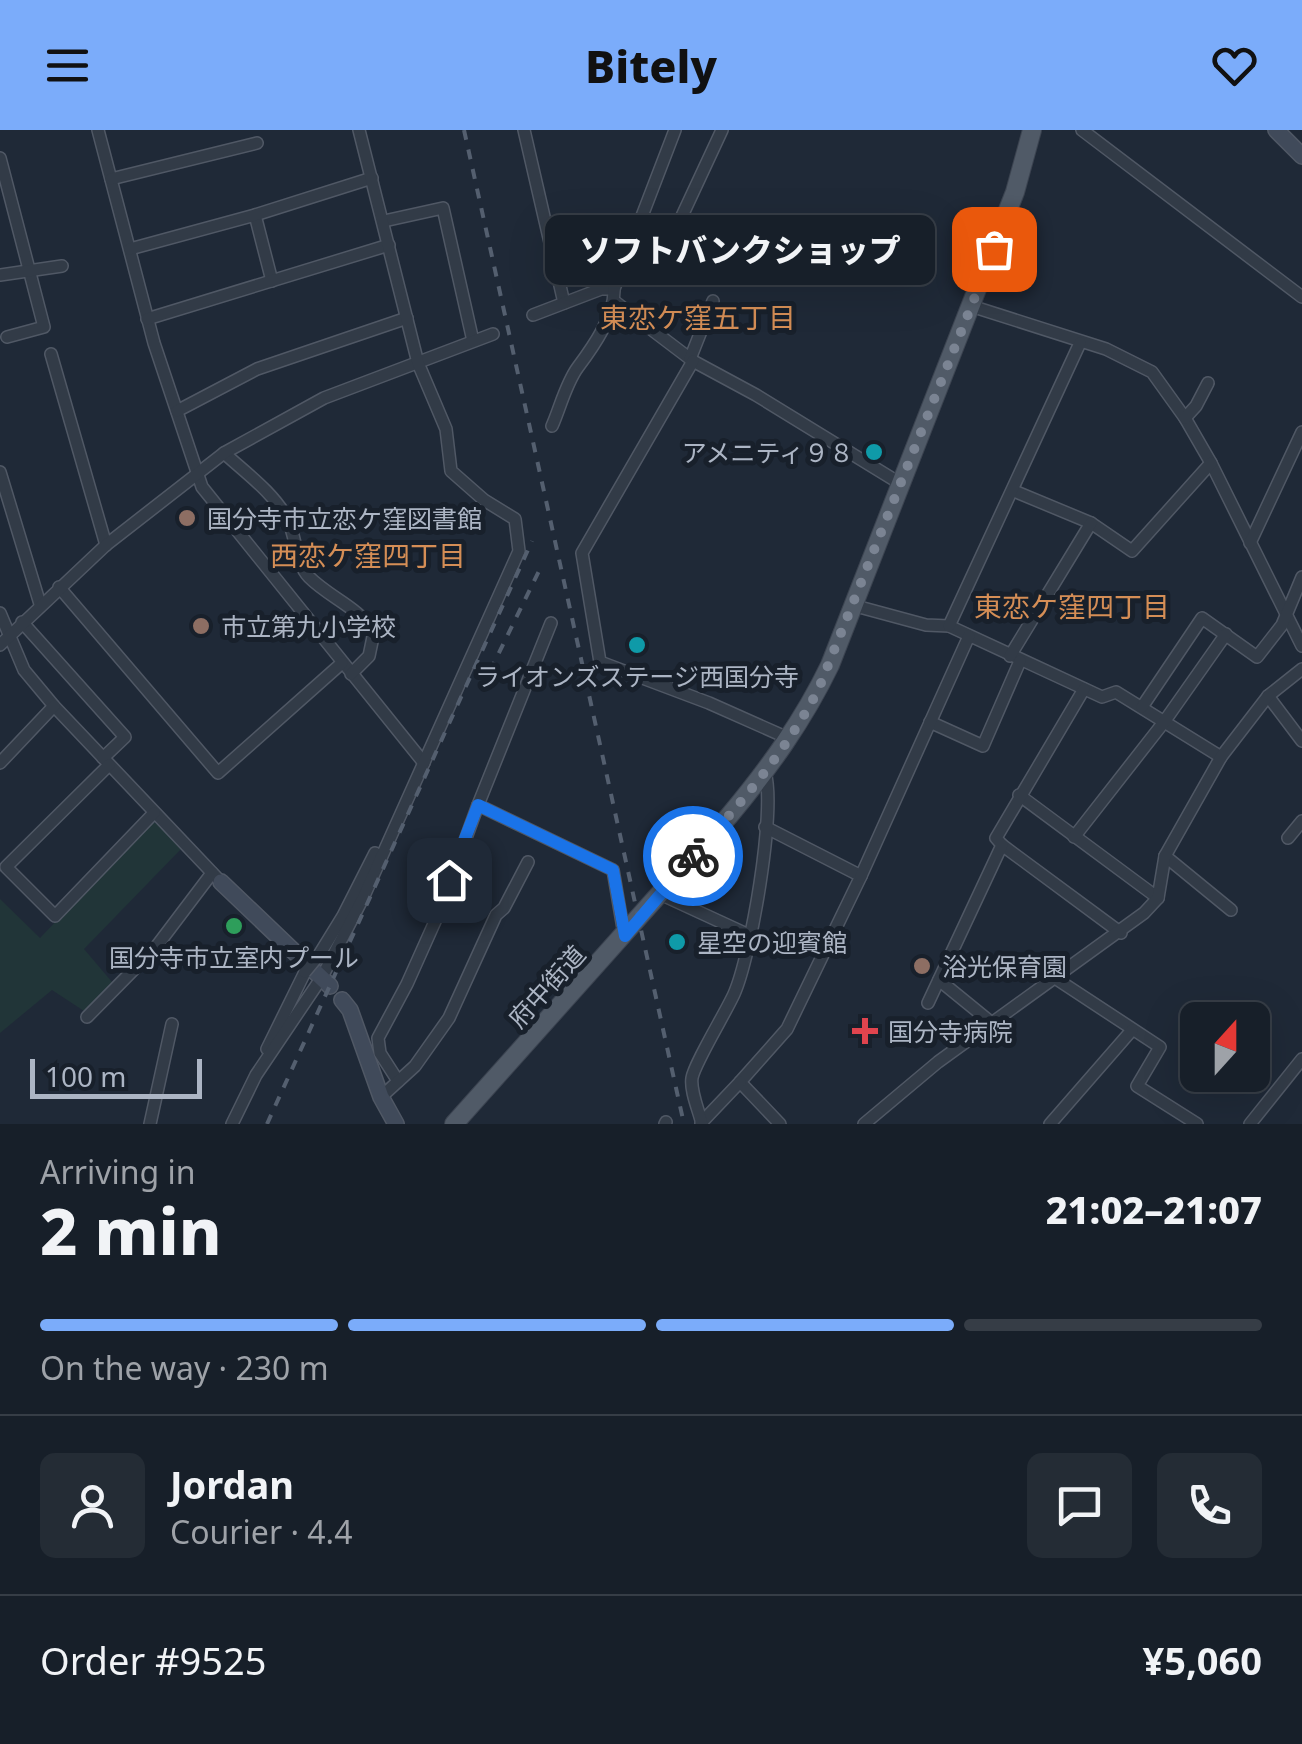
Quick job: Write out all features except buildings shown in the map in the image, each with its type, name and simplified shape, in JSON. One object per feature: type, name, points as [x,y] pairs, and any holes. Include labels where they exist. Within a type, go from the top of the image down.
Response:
[{"type":"main road","name":"府中街道","points":[[454,1124],[625,936],[790,740],[830,665],[1016,192],[1032,130]]},
{"type":"street","points":[[98,130],[147,319],[202,487],[424,763]]},
{"type":"street","points":[[258,1072],[326,982],[518,552],[515,519],[484,500],[451,471],[446,429],[418,363],[359,130]]},
{"type":"street","points":[[524,130],[564,303]]},
{"type":"street","points":[[552,426],[614,295],[675,130]]},
{"type":"street","points":[[662,259],[722,130]]},
{"type":"street","points":[[1082,130],[1097,135],[1302,297]]},
{"type":"street","points":[[1276,130],[1301,151]]},
{"type":"street","points":[[112,179],[257,143]]},
{"type":"street","points":[[0,158],[44,327],[7,337]]},
{"type":"street","points":[[130,249],[372,178]]},
{"type":"street","points":[[384,221],[443,208],[473,341]]},
{"type":"street","points":[[255,215],[272,280]]},
{"type":"street","points":[[672,238],[699,252]]},
{"type":"street","points":[[147,319],[390,245]]},
{"type":"street","points":[[0,275],[62,266]]},
{"type":"street","points":[[533,315],[602,290],[614,295],[692,360],[901,484]]},
{"type":"street","points":[[713,301],[692,360],[582,552],[600,662],[790,740]]},
{"type":"street","points":[[971,306],[1106,349],[1152,372],[1211,463],[1302,646]]},
{"type":"street","points":[[177,411],[257,369],[407,318]]},
{"type":"street","points":[[4,640],[106,545],[224,453],[324,398],[493,334]]},
{"type":"street","points":[[949,626],[1080,343]]},
{"type":"street","points":[[51,354],[106,545]]},
{"type":"street","points":[[1185,418],[1208,383]]},
{"type":"street","points":[[1250,543],[1302,432]]},
{"type":"street","points":[[224,453],[268,492],[286,516],[307,576],[344,600],[366,619],[374,632],[369,656],[351,674]]},
{"type":"street","points":[[1014,491],[1091,523],[1132,552],[1211,463]]},
{"type":"street","points":[[0,472],[40,604]]},
{"type":"street","points":[[930,722],[983,746],[1015,658],[1091,523]]},
{"type":"street","points":[[1142,707],[1202,618],[1257,657],[1286,617],[1302,577]]},
{"type":"street","points":[[59,587],[218,773],[342,663]]},
{"type":"street","points":[[852,605],[926,625],[949,626],[1102,697],[1116,692],[1221,757]]},
{"type":"street","points":[[0,613],[4,640],[54,706],[216,878],[326,982]]},
{"type":"street","points":[[22,622],[124,737],[106,762],[6,867],[55,916],[154,813]]},
{"type":"street","points":[[398,1082],[380,1053],[378,1038],[408,984],[437,918],[551,622]]},
{"type":"street","points":[[1074,837],[1164,722],[1226,634]]},
{"type":"street","points":[[702,1123],[787,1029],[861,876],[968,636]]},
{"type":"street","points":[[864,1124],[938,1062],[1121,933],[1158,898],[1165,856],[1221,757],[1268,696],[1302,670]]},
{"type":"street","points":[[1084,689],[996,838],[1121,933]]},
{"type":"street","points":[[1268,696],[1302,739]]},
{"type":"street","points":[[0,763],[54,706]]},
{"type":"street","points":[[702,1123],[692,1078],[733,995],[751,936],[770,788],[766,772]]},
{"type":"street","points":[[1020,796],[1158,898]]},
{"type":"street","points":[[478,805],[613,870],[625,936]]},
{"type":"street","points":[[1288,838],[1302,821]]},
{"type":"street","points":[[765,827],[861,876]]},
{"type":"street","points":[[232,1124],[305,972],[343,916],[377,848],[387,844]]},
{"type":"street","points":[[928,1003],[1002,845]]},
{"type":"street","points":[[1165,856],[1231,910]]},
{"type":"street","points":[[381,1097],[415,1066],[449,1018],[496,914],[504,908],[528,862]]},
{"type":"street","points":[[86,1017],[156,948],[216,878]]},
{"type":"street","points":[[660,894],[751,936]]},
{"type":"street","points":[[1055,978],[1160,1047],[1137,1086],[1197,1124]]},
{"type":"street","points":[[939,980],[993,1024]]},
{"type":"street","points":[[342,1000],[350,1010],[381,1097],[396,1124]]},
{"type":"street","points":[[150,1124],[172,1024]]},
{"type":"street","points":[[1050,1124],[1132,1030]]},
{"type":"street","points":[[1250,1124],[1302,1059]]},
{"type":"street","points":[[740,1082],[780,1124]]},
{"type":"green space","points":[[151,822],[182,848],[84,949],[112,982],[84,1011],[52,990],[0,1033],[0,899],[40,938]]},
{"type":"railway","points":[[464,130],[684,1124]]},
{"type":"railway","points":[[267,1124],[532,541]]},
{"type":"railway","points":[[490,671],[540,569]]},
{"type":"way so far","points":[[693,856],[766,772],[819,688],[994,249]]},
{"type":"place","name":"ソフトバンクショップ","points":[[994,249]]},
{"type":"place","name":"アメニティ９８","points":[[874,452]]},
{"type":"place","name":"国分寺市立恋ケ窪図書館","points":[[187,518]]},
{"type":"place","name":"市立第九小学校","points":[[201,626]]},
{"type":"place","name":"ライオンズステージ西国分寺","points":[[637,645]]},
{"type":"place","name":"国分寺市立室内プール","points":[[234,926]]},
{"type":"place","name":"星空の迎賓館","points":[[677,942]]},
{"type":"place","name":"浴光保育園","points":[[922,966]]},
{"type":"place","name":"国分寺病院","points":[[865,1031]]},
{"type":"district","name":"東恋ケ窪五丁目","points":[[698,317]]},
{"type":"district","name":"西恋ケ窪四丁目","points":[[368,555]]},
{"type":"district","name":"東恋ケ窪四丁目","points":[[1072,606]]},
{"type":"route","points":[[449,880],[478,805],[613,870],[625,936],[693,856]]}]
